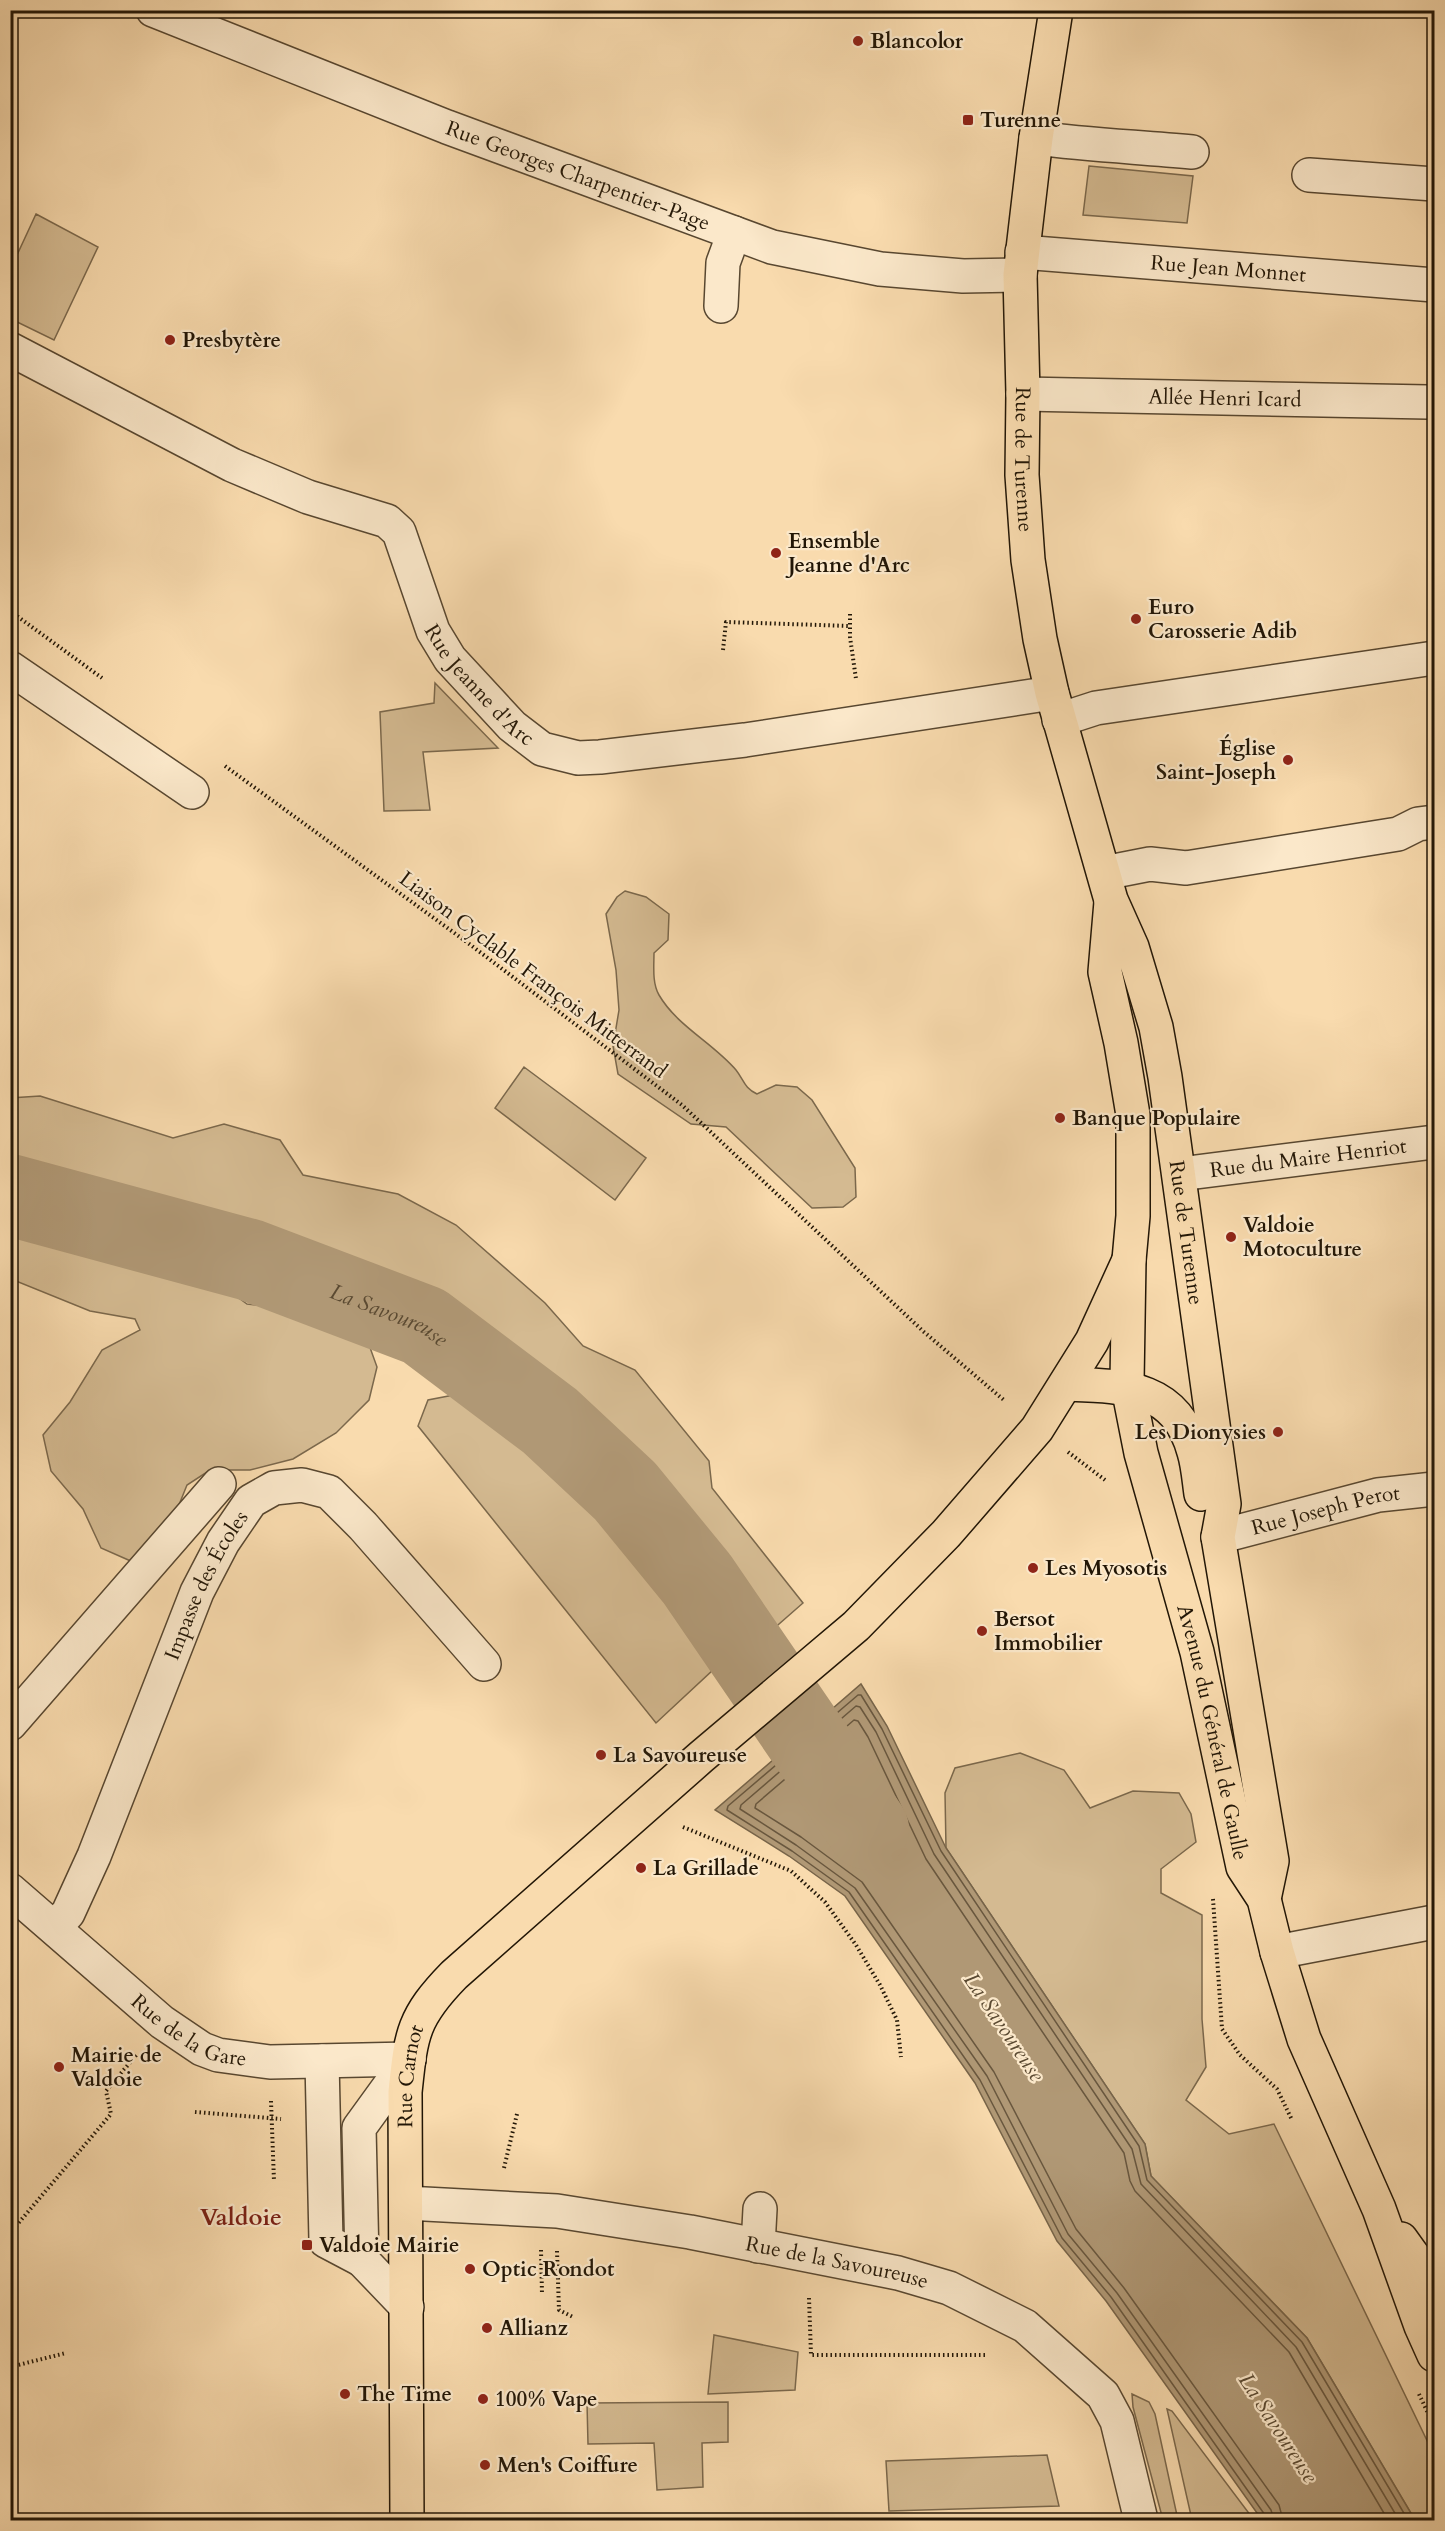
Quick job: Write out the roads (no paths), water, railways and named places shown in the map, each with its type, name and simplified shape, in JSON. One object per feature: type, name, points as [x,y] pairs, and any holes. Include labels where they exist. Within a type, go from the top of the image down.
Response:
[{"type":"main road","name":"Rue de Turenne","points":[[1056,10],[1036,138],[1021,263],[1022,475],[1028,560],[1040,639],[1055,706],[1108,886],[1132,947],[1156,1027],[1180,1174],[1224,1504],[1218,1537]]},
{"type":"main road","name":"Rue de Turenne","points":[[1108,886],[1105,972],[1121,1044],[1133,1115],[1134,1216],[1129,1260]]},
{"type":"main road","points":[[1129,1260],[1092,1341],[1066,1384],[1115,1385],[1148,1395],[1167,1404],[1177,1416],[1194,1451],[1204,1513],[1218,1537]]},
{"type":"main road","name":"Avenue du Général de Gaulle","points":[[1129,1260],[1128,1389],[1141,1453],[1197,1652],[1243,1866],[1264,1899],[1277,1952],[1304,2039],[1379,2209],[1421,2326],[1434,2355]]},
{"type":"main road","name":"Rue Carnot","points":[[406,2520],[405,2092],[410,2042],[420,2015],[434,1995],[701,1757],[856,1626],[946,1534],[1037,1429],[1066,1384]]},
{"type":"main road","name":"Avenue du Général de Gaulle","points":[[1218,1537],[1272,1861],[1264,1899]]},
{"type":"main road","name":"Avenue du Général de Gaulle","points":[[1379,2209],[1434,2285]]},
{"type":"street","name":"Rue Georges Charpentier-Page","points":[[153,10],[447,127],[772,247],[880,269],[963,276],[1021,263]]},
{"type":"street","points":[[1036,138],[1192,152]]},
{"type":"street","points":[[1309,175],[1434,184]]},
{"type":"street","points":[[722,306],[723,263],[734,233]]},
{"type":"street","name":"Rue Jean Monnet","points":[[1021,263],[1434,285]]},
{"type":"street","name":"Rue Jeanne d'Arc","points":[[10,349],[232,465],[308,497],[387,521],[399,532],[433,631],[450,659],[512,726],[542,749],[578,758],[1055,706],[1096,708],[1434,658]]},
{"type":"street","name":"Allée Henri Icard","points":[[1023,394],[1428,402]]},
{"type":"street","points":[[10,668],[192,792]]},
{"type":"street","points":[[1108,886],[1150,864],[1186,868],[1398,834],[1418,824],[1434,822]]},
{"type":"street","name":"Rue du Maire Henriot","points":[[1180,1174],[1434,1142]]},
{"type":"street","points":[[10,1724],[219,1484]]},
{"type":"street","name":"Impasse des Écoles","points":[[55,1928],[68,1913],[94,1856],[197,1592],[223,1542],[251,1501],[274,1488],[302,1485],[329,1492],[363,1526],[484,1664]]},
{"type":"street","name":"Rue Joseph Perot","points":[[1218,1537],[1378,1495],[1434,1489]]},
{"type":"street","name":"Rue de la Gare","points":[[10,1890],[162,2022],[202,2049],[218,2055],[258,2061],[409,2059]]},
{"type":"street","points":[[1277,1952],[1434,1922]]},
{"type":"street","points":[[362,2260],[358,2128],[409,2059]]},
{"type":"street","points":[[322,2061],[326,2241],[362,2260],[407,2307]]},
{"type":"street","name":"Rue de la Savoureuse","points":[[405,2203],[557,2211],[690,2232],[898,2274],[949,2288],[1025,2326],[1103,2395],[1117,2421],[1141,2520]]},
{"type":"street","points":[[758,2246],[760,2209]]},
{"type":"water","points":[[861,1684],[887,1726],[946,1848],[1145,2144],[1151,2176],[1307,2338],[1415,2520],[1262,2520],[1106,2301],[1057,2241],[975,2083],[845,1896],[789,1856],[715,1810]]},
{"type":"waterway","name":"La Savoureuse","points":[[10,1195],[250,1260],[424,1326],[550,1421],[625,1491],[697,1579],[868,1829]]},
{"type":"place","name":"Blancolor","points":[[858,41]]},
{"type":"place","name":"Turenne","points":[[968,120]]},
{"type":"place","name":"Presbytère","points":[[170,340]]},
{"type":"place","name":"Ensemble Jeanne d'Arc","points":[[776,553]]},
{"type":"place","name":"Euro Carosserie Adib","points":[[1136,619]]},
{"type":"place","name":"Église Saint-Joseph","points":[[1288,760]]},
{"type":"place","name":"Banque Populaire","points":[[1060,1118]]},
{"type":"place","name":"Valdoie Motoculture","points":[[1231,1237]]},
{"type":"place","name":"Les Dionysies","points":[[1278,1432]]},
{"type":"place","name":"Les Myosotis","points":[[1033,1568]]},
{"type":"place","name":"Bersot Immobilier","points":[[982,1631]]},
{"type":"place","name":"La Savoureuse","points":[[601,1755]]},
{"type":"place","name":"La Grillade","points":[[641,1868]]},
{"type":"place","name":"Mairie de Valdoie","points":[[59,2067]]},
{"type":"place","name":"Valdoie Mairie","points":[[307,2245]]},
{"type":"place","name":"Optic Rondot","points":[[470,2269]]},
{"type":"place","name":"Allianz","points":[[487,2328]]},
{"type":"place","name":"The Time","points":[[345,2394]]},
{"type":"place","name":"100% Vape","points":[[483,2399]]},
{"type":"place","name":"Men's Coiffure","points":[[485,2465]]},
{"type":"district","name":"Valdoie","points":[[241,2217]]}]
